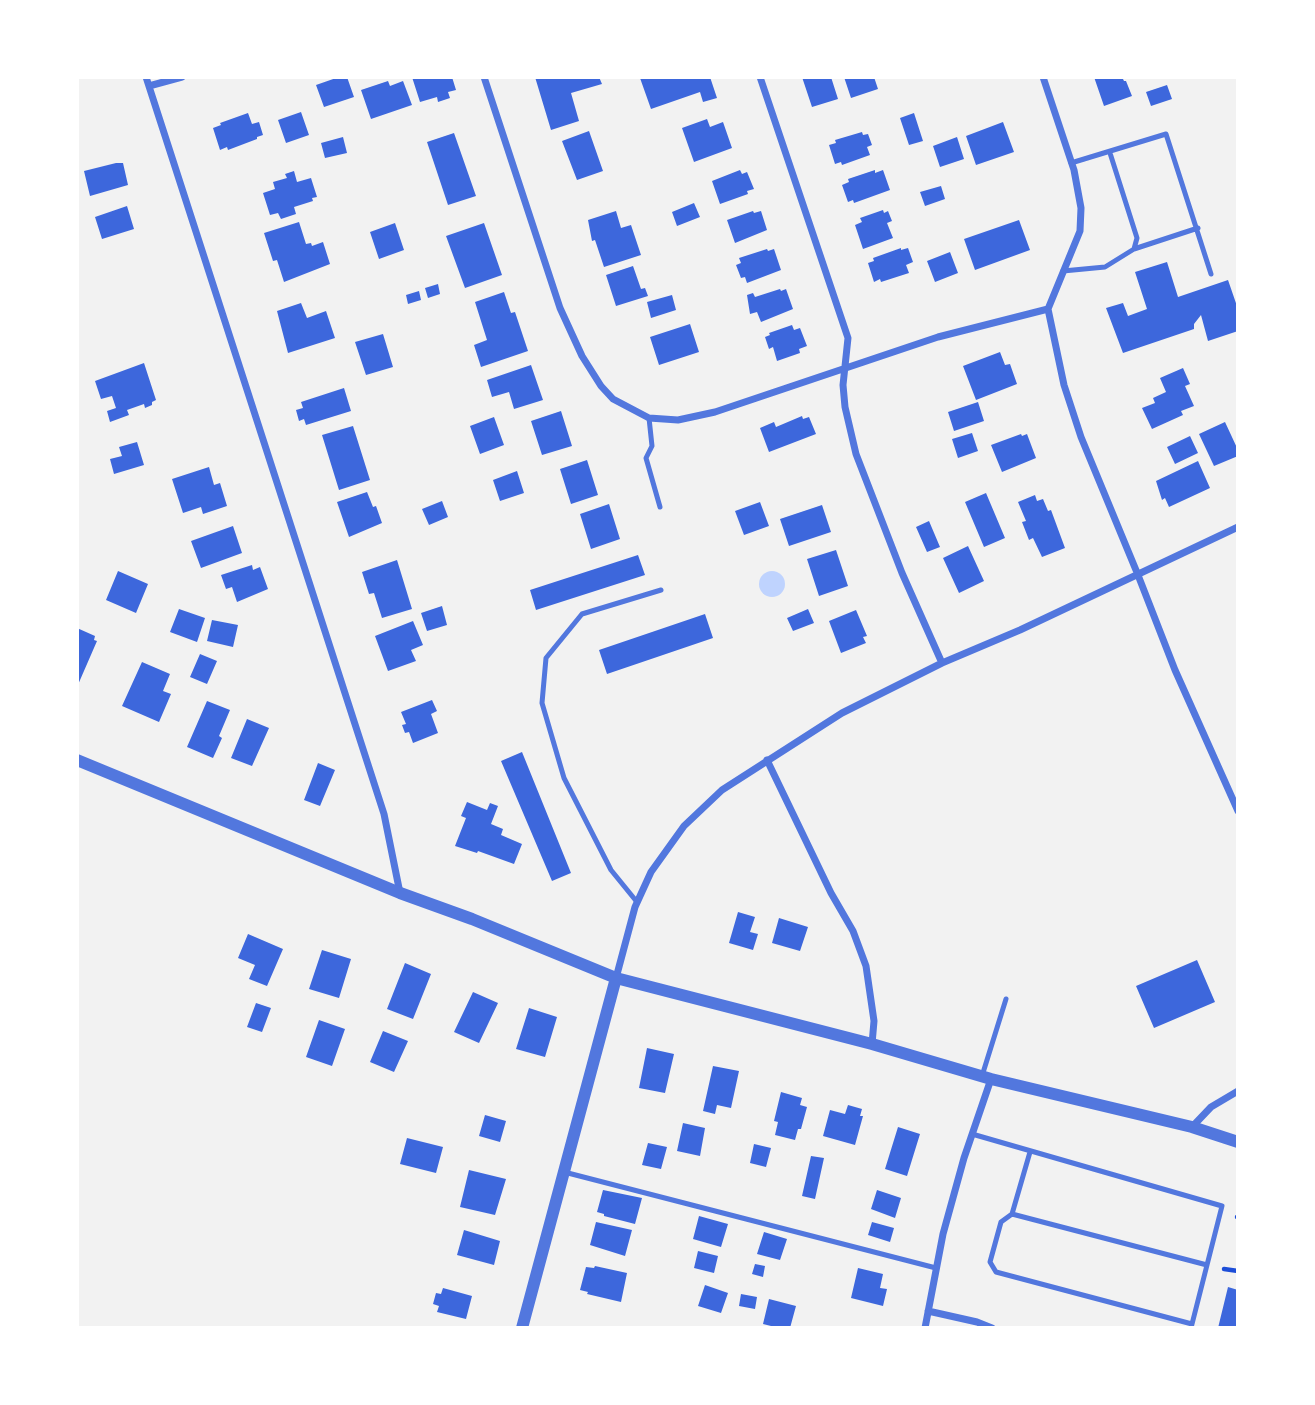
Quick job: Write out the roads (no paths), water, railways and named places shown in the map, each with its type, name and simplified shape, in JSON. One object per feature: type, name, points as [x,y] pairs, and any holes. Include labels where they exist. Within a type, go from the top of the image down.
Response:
[{"type":"street","points":[[146,77],[384,814],[400,893]]},
{"type":"street","points":[[149,86],[182,77]]},
{"type":"street","points":[[484,77],[560,308],[582,356],[601,386],[613,399],[649,418],[678,420],[715,412],[938,337],[1048,309]]},
{"type":"street","points":[[760,77],[848,338],[844,367],[845,407],[862,472],[897,562],[942,663]]},
{"type":"street","points":[[1043,77],[1072,163],[1081,208],[1080,231],[1048,309],[1064,385],[1081,437],[1175,670],[1238,811]]},
{"type":"street","points":[[522,1328],[637,902],[651,872],[684,826],[722,790],[842,713],[942,663],[1020,631],[1238,527]]},
{"type":"street","points":[[77,760],[400,893],[616,978],[872,1044],[986,1078],[1192,1127],[1238,1142]]},
{"type":"street","points":[[767,760],[831,893],[853,931],[866,966],[874,1021],[872,1044]]},
{"type":"street","points":[[925,1328],[943,1234],[986,1078]]},
{"type":"street","points":[[1192,1127],[1211,1107],[1238,1091]]},
{"type":"street","points":[[928,1311],[992,1328]]},
{"type":"lane","points":[[1072,163],[1166,134],[1211,274]]},
{"type":"lane","points":[[1110,153],[1138,238],[1134,249]]},
{"type":"lane","points":[[1063,271],[1105,267],[1134,249],[1198,228]]},
{"type":"lane","points":[[649,418],[652,446],[646,458],[660,507]]},
{"type":"lane","points":[[637,902],[611,870],[564,778],[542,703],[546,658],[582,614],[661,590]]},
{"type":"lane","points":[[986,1078],[1006,999]]},
{"type":"lane","points":[[972,1134],[1222,1206],[1192,1326],[996,1272],[990,1262],[1000,1222],[1012,1214],[1030,1152]]},
{"type":"lane","points":[[564,1172],[936,1268]]},
{"type":"lane","points":[[1012,1214],[1207,1265]]},
{"type":"water","points":[[772,571],[781,575],[785,584],[781,593],[772,597],[763,593],[759,584],[763,575]]}]
